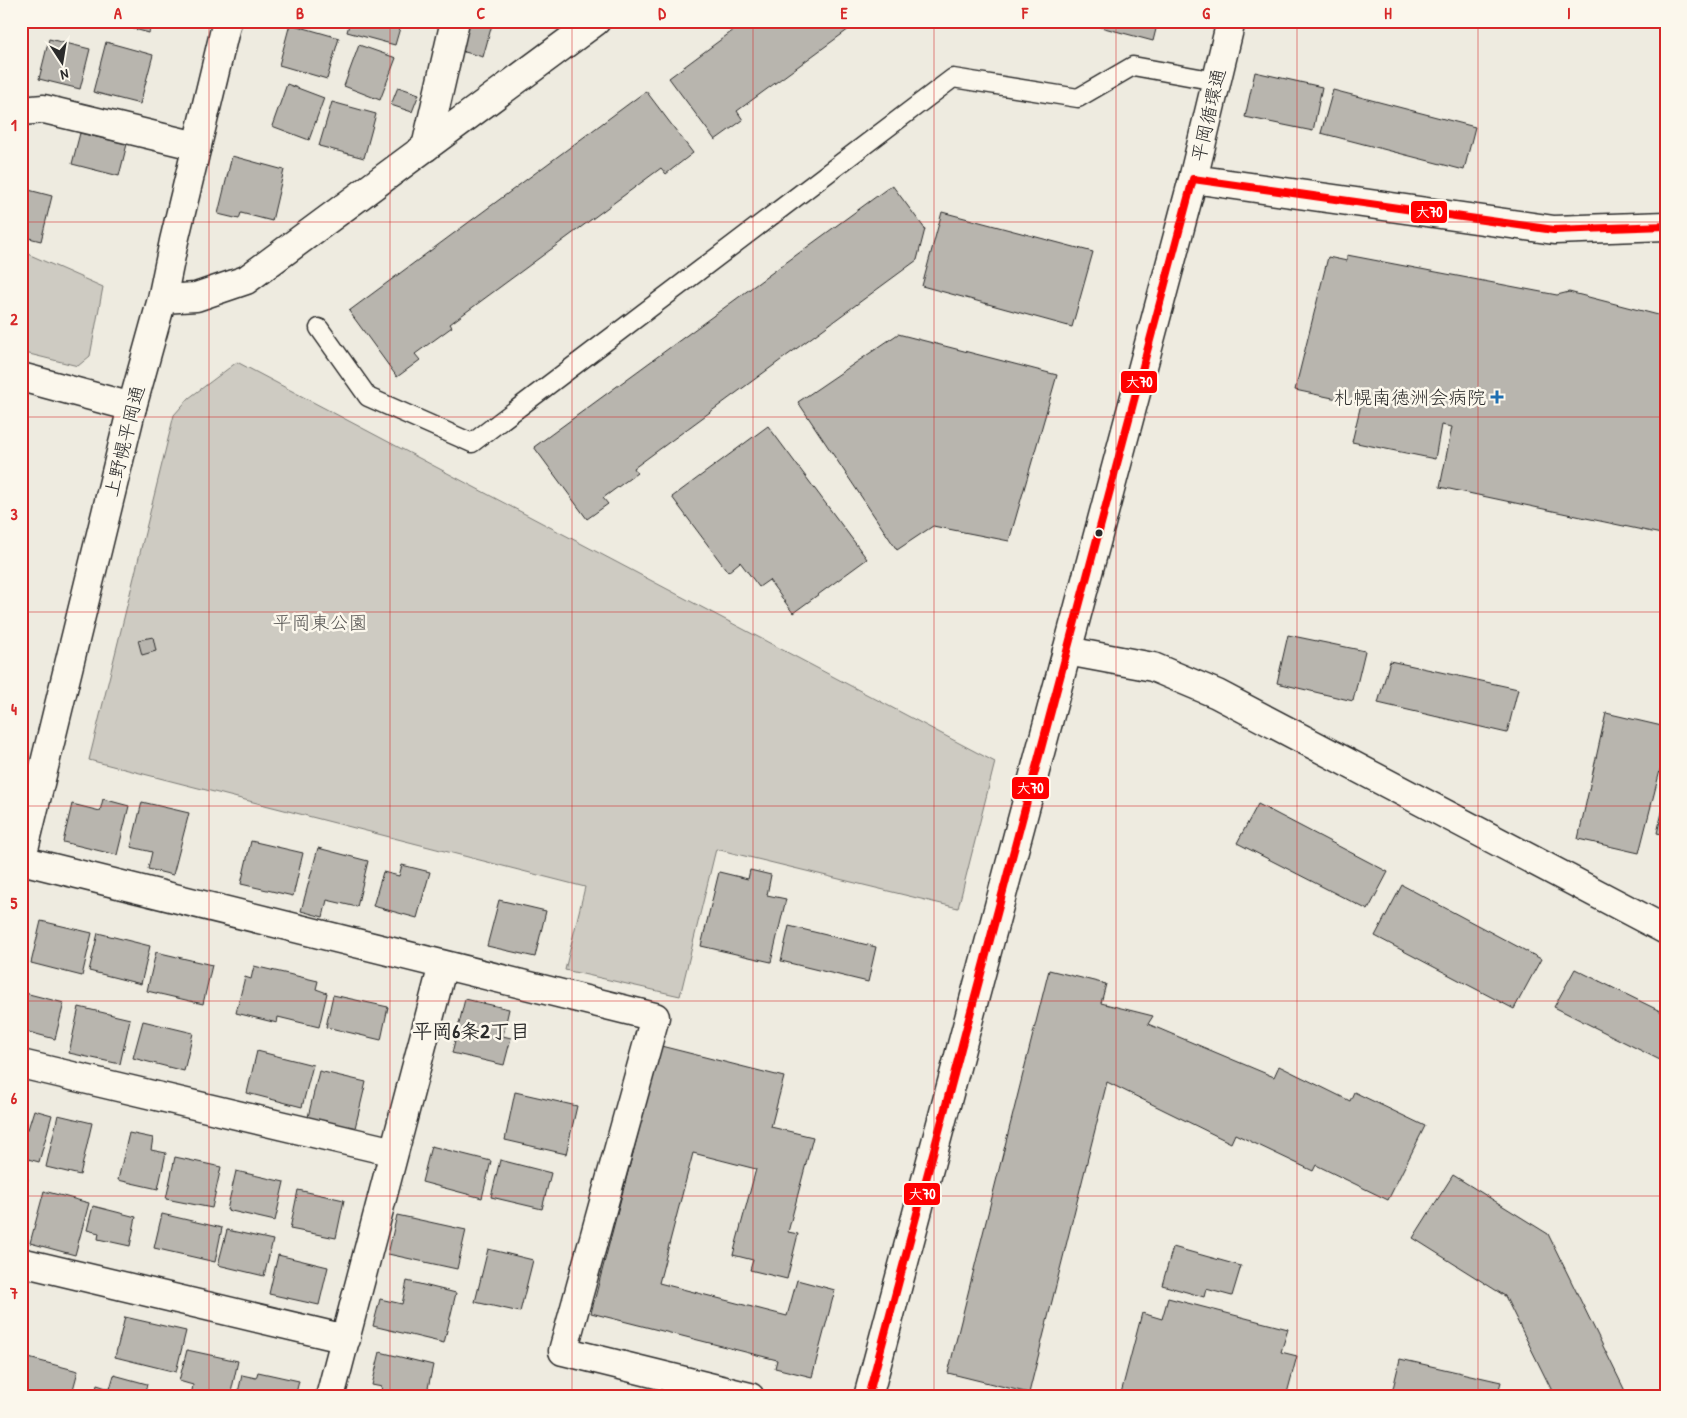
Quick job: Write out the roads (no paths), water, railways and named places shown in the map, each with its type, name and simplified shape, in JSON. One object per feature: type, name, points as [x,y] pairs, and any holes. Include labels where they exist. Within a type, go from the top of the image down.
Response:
[{"type":"street","name":"上野幌平岡通","points":[[21,861],[132,406],[162,299],[174,241],[227,21]]},
{"type":"street","points":[[426,147],[455,21]]},
{"type":"street","points":[[162,299],[196,297],[246,280],[596,21]]},
{"type":"street","name":"平岡循環通","points":[[868,1397],[1193,179],[1231,21]]},
{"type":"street","points":[[21,111],[44,109],[197,146]]},
{"type":"street","points":[[1193,179],[1554,230],[1666,226]]},
{"type":"street","points":[[21,377],[132,406]]},
{"type":"street","points":[[1067,651],[1154,667],[1217,694],[1666,930]]},
{"type":"street","points":[[21,861],[655,1017],[563,1351],[750,1397]]},
{"type":"street","points":[[330,1397],[443,965]]},
{"type":"street","points":[[21,1064],[394,1152]]},
{"type":"street","points":[[21,1262],[346,1339]]},
{"type":"lane","points":[[319,328],[368,397],[472,443],[953,78],[1078,98],[1133,66],[1216,81]]},
{"type":"place","name":"札幌南徳洲会病院","points":[[1497,397]]},
{"type":"district","name":"平岡6条2丁目","points":[[471,1030]]},
{"type":"park label","name":"平岡東公園","points":[[320,622]]}]
